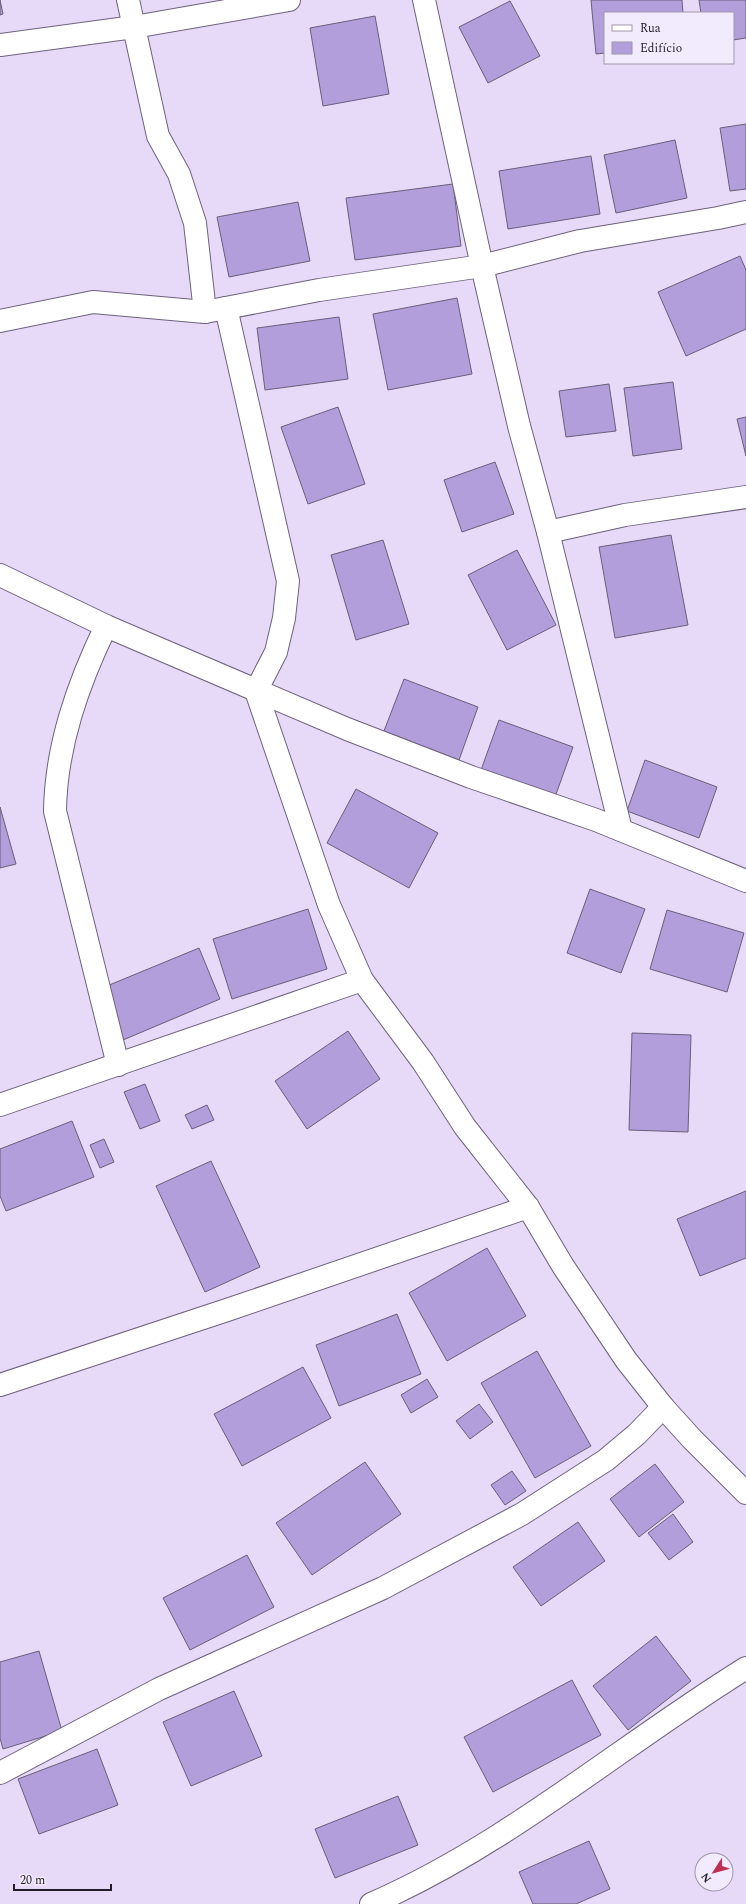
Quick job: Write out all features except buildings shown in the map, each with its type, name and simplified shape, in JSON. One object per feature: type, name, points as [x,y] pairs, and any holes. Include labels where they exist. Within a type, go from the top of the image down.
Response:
[{"type":"street","points":[[128,0],[158,136],[179,174],[195,223],[205,312]]},
{"type":"street","points":[[0,45],[134,27],[289,0]]},
{"type":"street","points":[[424,0],[482,266],[519,426],[548,532],[621,830]]},
{"type":"street","points":[[0,321],[93,302],[205,312],[319,290],[482,266],[580,241],[746,212]]},
{"type":"street","points":[[226,308],[288,581],[284,618],[276,652],[256,691],[329,905],[362,980],[423,1062],[465,1127],[528,1207],[563,1266],[626,1360],[663,1407],[692,1439],[746,1493]]},
{"type":"street","points":[[548,532],[625,515],[746,496]]},
{"type":"street","points":[[0,575],[106,626],[346,729],[471,777],[596,820],[746,880]]},
{"type":"street","points":[[106,626],[73,704],[62,750],[56,791],[55,811],[118,1065]]},
{"type":"street","points":[[0,1104],[118,1065],[362,980]]},
{"type":"street","points":[[0,1385],[227,1310],[528,1207]]},
{"type":"street","points":[[0,1773],[159,1689],[383,1588],[522,1514],[606,1460],[637,1434],[663,1407]]},
{"type":"street","points":[[371,1904],[407,1888],[502,1834],[680,1710],[746,1668]]}]
